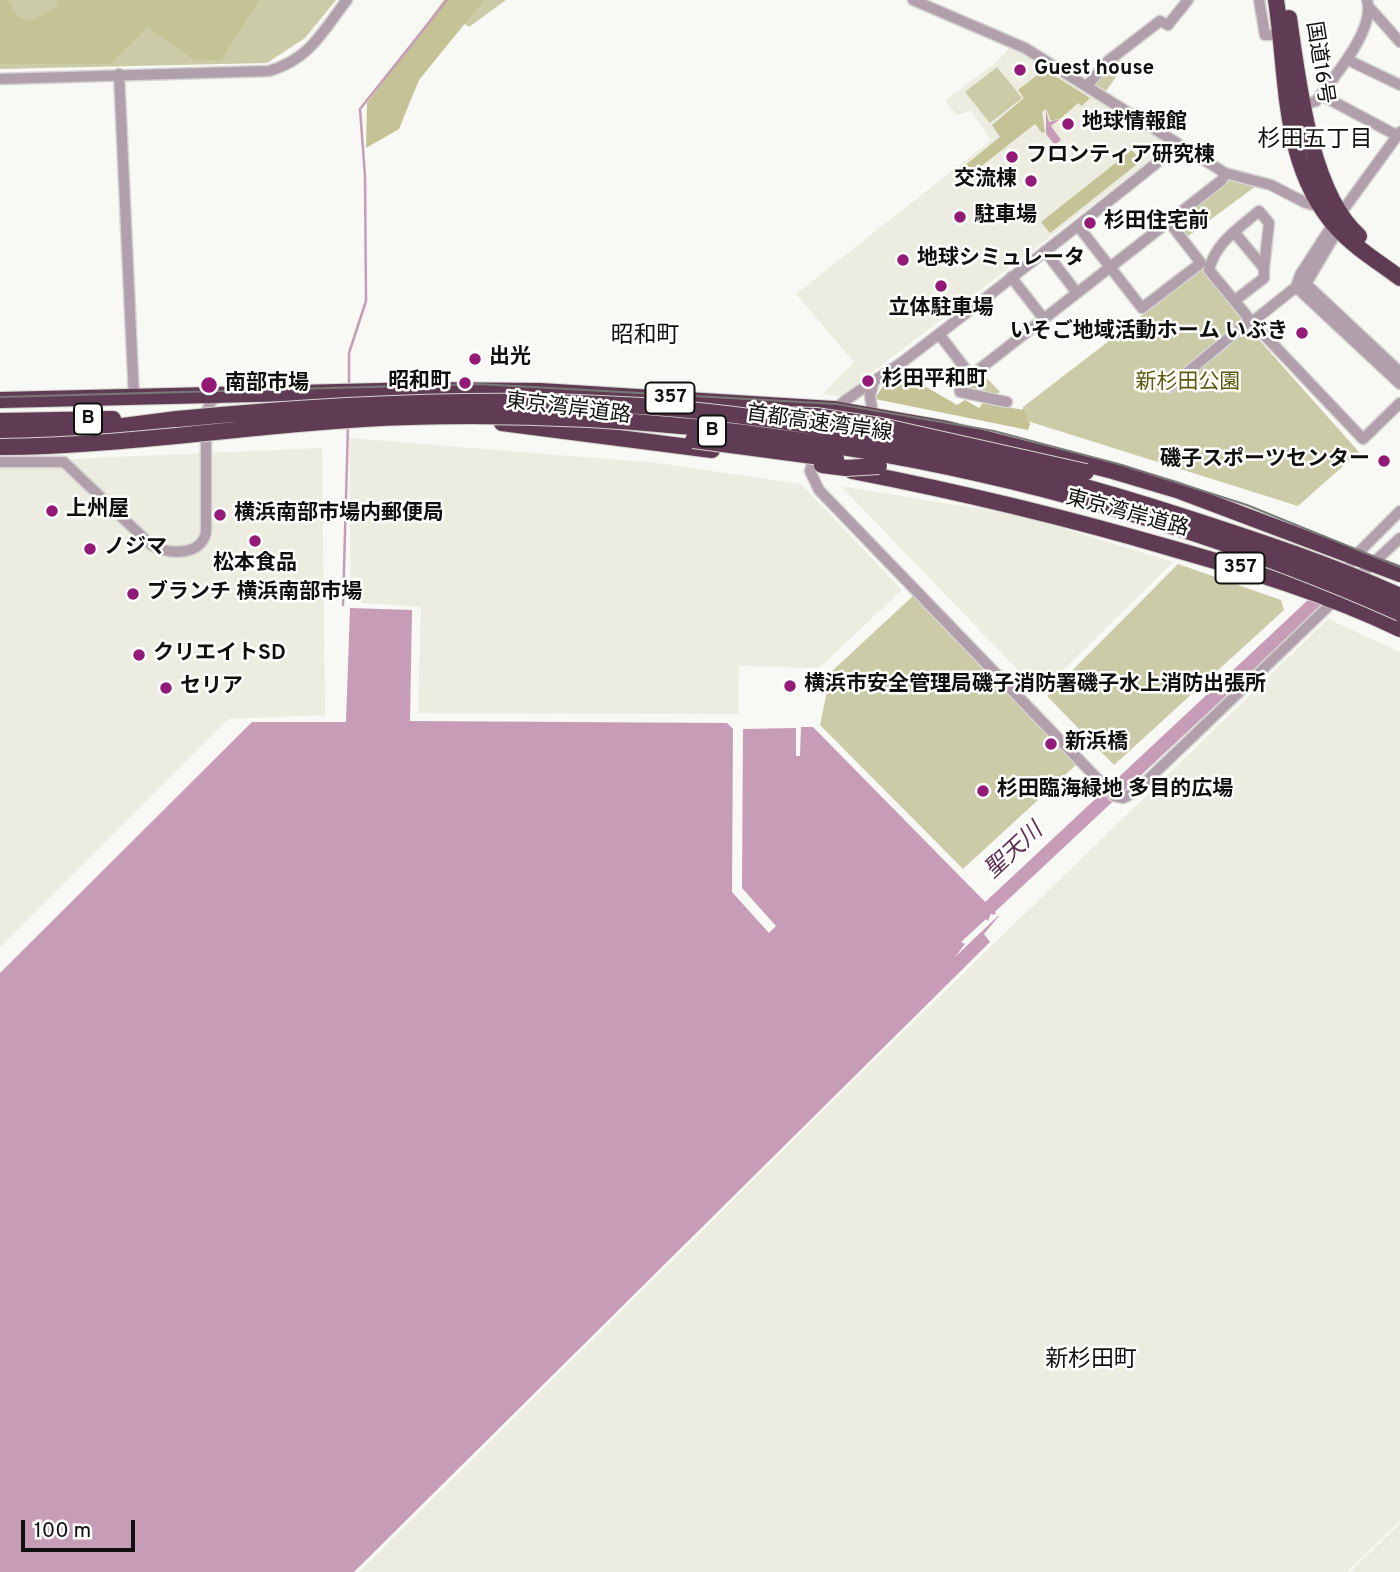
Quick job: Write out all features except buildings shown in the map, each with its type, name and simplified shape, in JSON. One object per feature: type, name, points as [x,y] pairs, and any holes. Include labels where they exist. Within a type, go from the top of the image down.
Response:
[{"type":"highway","name":"国道16号","points":[[1276,0],[1292,133],[1305,173],[1323,208],[1400,278]]},
{"type":"highway","name":"国道16号","points":[[1286,0],[1303,105],[1315,156],[1338,222],[1400,267]]},
{"type":"highway","name":"東京湾岸道路","points":[[0,400],[423,390],[540,391],[833,410],[873,415],[1068,458],[1177,490],[1400,574]]},
{"type":"highway","name":"首都高速湾岸線","points":[[0,424],[177,419],[333,406],[496,402],[642,407],[739,417],[940,451],[1042,474],[1227,531],[1320,563],[1400,596]]},
{"type":"highway","points":[[0,412],[91,409],[149,420]]},
{"type":"highway","points":[[0,412],[66,413],[113,419]]},
{"type":"highway","name":"B","points":[[739,417],[799,414],[881,426],[1086,472],[1232,510]]},
{"type":"highway","name":"首都高速湾岸線","points":[[0,447],[103,441],[334,420],[472,417],[594,420],[714,431],[801,442],[939,465],[1147,520],[1312,576],[1400,613]]},
{"type":"highway","name":"357","points":[[472,417],[735,445],[878,466],[1011,495],[1103,519],[1143,540]]},
{"type":"highway","points":[[0,432],[149,420]]},
{"type":"highway","points":[[0,437],[84,431],[149,420]]},
{"type":"highway","name":"東京湾岸道路","points":[[0,447],[366,421],[466,420],[811,463],[983,498],[1143,540],[1335,600],[1400,629]]},
{"type":"street","points":[[0,79],[269,71],[291,65],[305,54],[347,0]]},
{"type":"street","points":[[913,0],[1000,35],[1225,173],[1271,185],[1306,203],[1323,208]]},
{"type":"street","points":[[1087,86],[1108,61],[1160,22],[1168,25],[1188,0]]},
{"type":"street","points":[[1259,0],[1265,35],[1270,35]]},
{"type":"street","points":[[1303,105],[1316,101],[1329,80],[1348,60],[1368,3]]},
{"type":"street","points":[[1368,3],[1400,42]]},
{"type":"street","points":[[1348,60],[1400,85]]},
{"type":"street","points":[[119,74],[134,398]]},
{"type":"street","points":[[1170,387],[1251,321],[1301,286],[1338,222],[1399,133],[1321,95]]},
{"type":"street","points":[[1178,146],[873,385],[833,410],[811,463],[812,479],[819,490],[1102,785],[1114,796],[1124,798],[1135,792],[1400,538]]},
{"type":"street","points":[[1007,402],[960,392],[960,385],[1222,180],[1225,173]]},
{"type":"street","points":[[1234,301],[1264,278],[1269,223],[1259,211],[1213,252],[1209,270],[1234,301],[1251,321],[1363,439],[1400,402]]},
{"type":"street","points":[[1078,226],[1142,308],[1201,263],[1169,222]]},
{"type":"street","points":[[1234,232],[1264,268]]},
{"type":"street","points":[[1045,251],[1077,293]]},
{"type":"street","points":[[1011,277],[1044,319]]},
{"type":"street","points":[[1301,286],[1400,372]]},
{"type":"street","points":[[1301,286],[1400,384]]},
{"type":"street","points":[[939,334],[971,376]]},
{"type":"street","points":[[873,385],[870,401],[873,415]]},
{"type":"street","points":[[0,462],[64,462],[151,545],[167,550],[191,550],[203,543],[206,532],[206,413],[211,401],[222,394]]},
{"type":"street","points":[[173,396],[194,402],[206,413]]},
{"type":"street","points":[[1335,600],[1355,556],[1400,511]]},
{"type":"street","points":[[1320,543],[1354,545],[1375,535]]},
{"type":"shaded area","points":[[0,0],[7,0],[19,18],[33,20],[57,7],[57,0],[259,0],[221,60],[195,61],[148,27],[110,64],[0,64]]},
{"type":"shaded area","points":[[444,0],[484,0],[419,80],[399,129],[366,148],[367,103]]},
{"type":"shaded area","points":[[1011,45],[1173,143],[841,396],[823,394],[854,362],[796,294],[991,140],[971,111],[957,115],[945,101],[998,61]]},
{"type":"shaded area","points":[[1039,66],[1090,98],[1082,106],[1078,103],[1061,118],[1051,121],[1046,109],[1042,112],[1045,132],[1042,133],[1035,124],[970,175],[963,167],[1000,137],[992,125],[1024,98],[1018,90],[1036,76]]},
{"type":"shaded area","points":[[1046,110],[1049,122],[1060,119],[1051,126],[1061,140],[1055,145],[1046,134]]},
{"type":"shaded area","points":[[1132,150],[1141,161],[1050,233],[1041,222]]},
{"type":"shaded area","points":[[900,377],[922,385],[957,405],[965,400],[979,408],[983,403],[1024,410],[1030,424],[1028,430],[875,399],[887,379]]},
{"type":"shaded area","points":[[349,438],[657,463],[801,484],[902,590],[819,668],[739,666],[738,714],[418,713],[421,607],[351,602]]},
{"type":"shaded area","points":[[322,448],[325,715],[228,719],[0,947],[0,462]]},
{"type":"shaded area","points":[[841,486],[1018,515],[1173,562],[1040,693]]},
{"type":"shaded area","points":[[350,608],[412,610],[410,721],[727,723],[733,729],[732,892],[769,933],[776,926],[742,888],[743,729],[796,728],[796,756],[800,756],[801,727],[813,727],[999,916],[984,934],[990,942],[354,1572],[0,1572],[0,973],[252,722],[346,722]]},
{"type":"shaded area","points":[[1328,619],[1400,652],[1400,1521],[1347,1572],[359,1572],[863,1071]]},
{"type":"shaded area","points":[[1400,1523],[1400,1572],[1350,1572]]},
{"type":"green space","points":[[0,0],[336,0],[305,38],[267,63],[0,69]]},
{"type":"green space","points":[[456,0],[506,0],[469,27],[446,11]]},
{"type":"green space","points":[[1117,57],[1125,64],[1106,91],[1095,84],[1105,68]]},
{"type":"green space","points":[[997,67],[1022,98],[990,123],[965,92]]},
{"type":"green space","points":[[1227,178],[1256,186],[1187,237],[1172,221]]},
{"type":"green space","name":"新杉田公園","points":[[1204,268],[1245,324],[1359,452],[1298,506],[1021,419],[1023,407]]},
{"type":"green space","points":[[980,371],[1000,392],[992,397],[964,392],[962,383]]},
{"type":"green space","points":[[1178,564],[1281,600],[1284,610],[1114,765],[1047,696]]},
{"type":"green space","points":[[914,595],[1078,763],[963,869],[820,725],[831,672]]},
{"type":"pier","points":[[998,912],[1000,914],[955,957],[965,944],[961,942],[986,919],[988,921],[991,913],[993,915]]},
{"type":"waterway","points":[[349,387],[349,353],[366,301],[365,176],[360,109],[447,0]]},
{"type":"waterway","points":[[343,605],[348,425]]},
{"type":"waterway","name":"聖天川","points":[[990,907],[1316,602]]},
{"type":"tram line","points":[[0,397],[478,384],[837,404],[994,431],[1122,465],[1247,505],[1400,567]]},
{"type":"place","name":"Guest house","points":[[1020,70]]},
{"type":"place","name":"地球情報館","points":[[1068,124]]},
{"type":"place","name":"フロンティア研究棟","points":[[1012,157]]},
{"type":"place","name":"交流棟","points":[[1031,181]]},
{"type":"place","name":"駐車場","points":[[960,217]]},
{"type":"place","name":"杉田住宅前","points":[[1090,223]]},
{"type":"place","name":"地球シミュレータ","points":[[903,260]]},
{"type":"place","name":"立体駐車場","points":[[941,286]]},
{"type":"place","name":"いそご地域活動ホーム いぶき","points":[[1302,333]]},
{"type":"place","name":"出光","points":[[475,359]]},
{"type":"place","name":"杉田平和町","points":[[868,381]]},
{"type":"place","name":"昭和町","points":[[465,383]]},
{"type":"place","name":"南部市場","points":[[209,385]]},
{"type":"place","name":"磯子スポーツセンター","points":[[1384,461]]},
{"type":"place","name":"上州屋","points":[[52,511]]},
{"type":"place","name":"横浜南部市場内郵便局","points":[[220,515]]},
{"type":"place","name":"松本食品","points":[[255,541]]},
{"type":"place","name":"ノジマ","points":[[90,549]]},
{"type":"place","name":"ブランチ 横浜南部市場","points":[[133,594]]},
{"type":"place","name":"クリエイトSD","points":[[139,655]]},
{"type":"place","name":"横浜市安全管理局磯子消防署磯子水上消防出張所","points":[[790,686]]},
{"type":"place","name":"セリア","points":[[166,688]]},
{"type":"place","name":"新浜橋","points":[[1051,744]]},
{"type":"place","name":"杉田臨海緑地 多目的広場","points":[[983,791]]},
{"type":"district","name":"杉田五丁目","points":[[1315,141]]},
{"type":"district","name":"昭和町","points":[[645,337]]},
{"type":"district","name":"新杉田町","points":[[1091,1361]]}]
